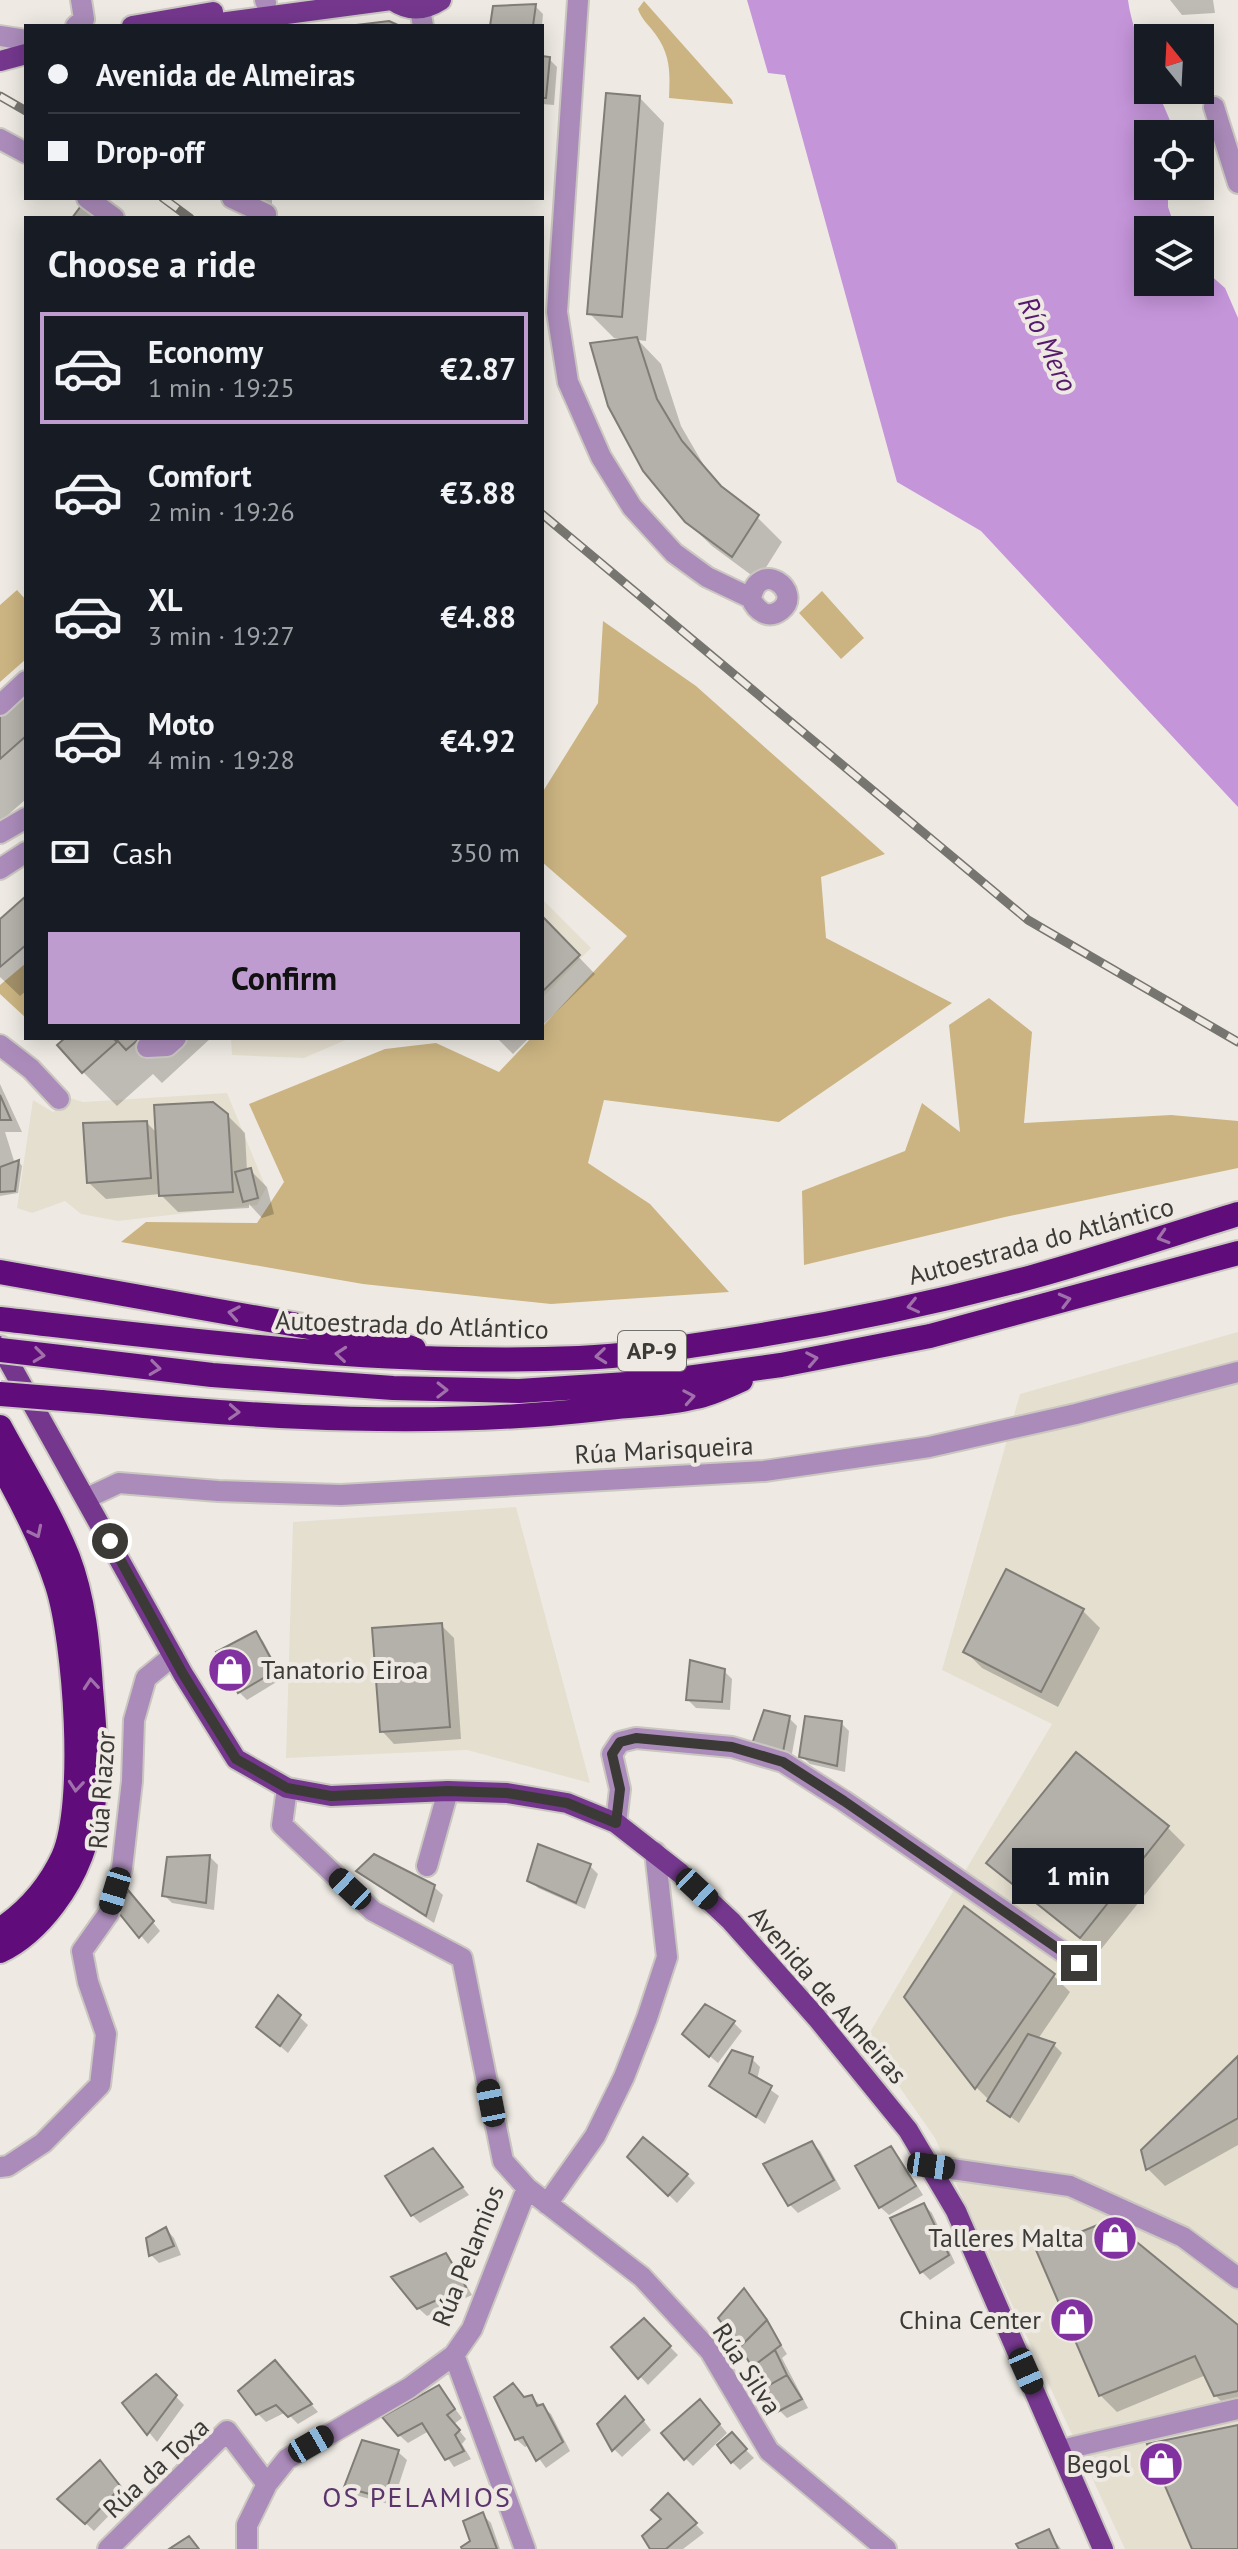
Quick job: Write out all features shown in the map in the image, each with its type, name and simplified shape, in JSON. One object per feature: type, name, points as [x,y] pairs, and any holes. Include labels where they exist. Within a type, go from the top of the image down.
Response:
[{"type":"highway","name":"Autoestrada do Atlántico","points":[[0,1319],[359,1356],[447,1360],[581,1358],[679,1348],[801,1329],[917,1305],[1033,1276],[1238,1214]]},
{"type":"highway","name":"AP-9","points":[[0,1348],[212,1375],[378,1387],[519,1391],[658,1382],[781,1365],[930,1336],[1238,1253]]},
{"type":"highway","points":[[0,1272],[393,1342],[447,1360]]},
{"type":"highway","points":[[0,1394],[169,1409],[329,1417],[468,1419],[537,1415],[697,1397],[781,1365]]},
{"type":"highway","points":[[0,1427],[49,1515],[79,1591],[87,1637],[96,1745],[96,1795],[81,1861],[63,1891],[39,1924],[13,1945],[0,1951]]},
{"type":"highway","points":[[0,1463],[42,1544],[58,1586],[69,1639],[77,1775],[64,1856],[22,1915],[0,1930]]},
{"type":"main road","points":[[143,24],[265,1],[288,0]]},
{"type":"main road","points":[[212,24],[392,0],[422,18],[441,0]]},
{"type":"main road","points":[[0,61],[24,55]]},
{"type":"main road","name":"Avenida de Almeiras","points":[[0,1348],[173,1656],[236,1759],[287,1788],[331,1796],[448,1791],[507,1793],[567,1803],[616,1823],[655,1852],[731,1921],[808,2007],[908,2130],[931,2166],[956,2211],[1103,2549]]},
{"type":"street","points":[[78,24],[84,19],[81,0]]},
{"type":"street","points":[[578,0],[557,312],[568,382],[601,457],[632,507],[674,553],[707,577],[751,598]]},
{"type":"street","points":[[0,36],[24,40]]},
{"type":"street","points":[[1214,107],[1238,183]]},
{"type":"street","points":[[0,139],[24,152]]},
{"type":"street","points":[[90,200],[111,216]]},
{"type":"street","points":[[236,200],[266,214]]},
{"type":"street","points":[[0,705],[24,683]]},
{"type":"street","points":[[0,833],[24,819]]},
{"type":"street","points":[[0,869],[24,853]]},
{"type":"street","points":[[147,1047],[167,1046],[174,1040]]},
{"type":"street","points":[[0,1045],[31,1069],[59,1099]]},
{"type":"street","name":"Rúa Marisqueira","points":[[87,1498],[119,1483],[218,1491],[341,1495],[764,1471],[929,1447],[1076,1414],[1238,1372]]},
{"type":"street","name":"Rúa Riazor","points":[[0,2167],[8,2166],[43,2143],[100,2085],[106,2034],[88,1982],[82,1951],[108,1914],[122,1868],[132,1781],[134,1720],[146,1678],[173,1656]]},
{"type":"street","points":[[616,1823],[620,1789],[612,1754],[620,1742],[636,1738],[732,1747],[783,1762],[1079,1963]]},
{"type":"street","name":"Rúa Pelamios","points":[[247,2549],[247,2525],[267,2484],[287,2459],[409,2388],[454,2355],[472,2329],[527,2188],[503,2161],[462,1958],[373,1911],[282,1825],[287,1788]]},
{"type":"street","points":[[427,1866],[448,1791]]},
{"type":"street","points":[[547,2204],[601,2124],[624,2077],[667,1957],[655,1852]]},
{"type":"street","points":[[931,2166],[1070,2186],[1183,2237],[1238,2278]]},
{"type":"street","name":"Rúa Silva","points":[[527,2188],[642,2277],[710,2351],[769,2451],[886,2549]]},
{"type":"street","points":[[454,2355],[525,2549]]},
{"type":"street","points":[[1061,2450],[1238,2409]]},
{"type":"street","name":"Rúa da Toxa","points":[[108,2549],[227,2431],[267,2484]]},
{"type":"shaded area","points":[[644,1],[733,104],[669,98],[667,58],[661,43],[639,13],[638,9]]},
{"type":"shaded area","points":[[17,590],[24,598],[24,661],[0,682],[0,605]]},
{"type":"shaded area","points":[[822,591],[864,638],[841,659],[799,613]]},
{"type":"shaded area","points":[[603,621],[696,686],[885,854],[821,877],[826,938],[952,1003],[779,1122],[604,1100],[588,1163],[650,1204],[729,1292],[551,1304],[363,1284],[121,1242],[146,1222],[257,1223],[284,1182],[249,1104],[385,1049],[436,1043],[499,1072],[529,1040],[544,1040],[544,1025],[627,936],[544,864],[544,790],[598,703]]},
{"type":"shaded area","points":[[544,901],[591,948],[544,996]]},
{"type":"shaded area","points":[[24,965],[24,1016],[0,994],[0,985]]},
{"type":"shaded area","points":[[989,998],[1032,1032],[1024,1123],[1171,1115],[1238,1121],[1238,1168],[1005,1217],[804,1265],[802,1191],[905,1151],[922,1103],[960,1132],[949,1025]]},
{"type":"shaded area","points":[[231,1040],[345,1040],[304,1058],[232,1055]]},
{"type":"shaded area","points":[[227,1093],[266,1188],[257,1205],[118,1221],[81,1214],[65,1201],[32,1213],[17,1208],[33,1100],[53,1112],[70,1098],[83,1102]]},
{"type":"shaded area","points":[[1238,1332],[1238,2549],[1125,2549],[935,2138],[866,2039],[1052,1724],[942,1670],[1020,1394]]},
{"type":"shaded area","points":[[516,1507],[590,1783],[467,1750],[286,1758],[293,1522]]},
{"type":"water","name":"Río Mero","points":[[747,0],[1128,0],[1134,27],[1134,104],[1163,104],[1170,120],[1134,120],[1134,200],[1168,200],[1171,216],[1134,216],[1134,296],[1214,296],[1214,278],[1225,288],[1238,318],[1238,807],[981,531],[897,482],[785,75],[768,73]]},
{"type":"building","points":[[536,4],[533,24],[490,24],[493,6]]},
{"type":"building","points":[[389,21],[396,24],[365,24]]},
{"type":"building","points":[[544,56],[550,57],[544,98]]},
{"type":"building","points":[[606,93],[640,96],[622,317],[587,314]]},
{"type":"building","points":[[81,206],[94,216],[74,216]]},
{"type":"building","points":[[637,337],[657,399],[682,441],[721,486],[759,515],[732,557],[685,522],[643,471],[608,406],[590,343]]},
{"type":"building","points":[[24,691],[24,738],[0,759],[0,711]]},
{"type":"building","points":[[24,898],[24,947],[0,967],[0,919]]},
{"type":"building","points":[[544,918],[580,955],[544,990]]},
{"type":"building","points":[[63,1040],[117,1042],[82,1073],[57,1045]]},
{"type":"building","points":[[117,1040],[138,1040],[126,1050]]},
{"type":"building","points":[[0,1095],[11,1120],[0,1120]]},
{"type":"building","points":[[213,1102],[228,1114],[233,1192],[159,1196],[154,1105]]},
{"type":"building","points":[[147,1121],[151,1178],[87,1183],[83,1123]]},
{"type":"building","points":[[19,1160],[15,1191],[0,1192],[0,1167]]},
{"type":"building","points":[[251,1168],[258,1198],[243,1202],[235,1172]]},
{"type":"building","points":[[1006,1569],[1084,1609],[1041,1692],[963,1652]]},
{"type":"building","points":[[442,1623],[450,1727],[380,1732],[372,1628]]},
{"type":"building","points":[[256,1631],[277,1670],[238,1693],[216,1652]]},
{"type":"building","points":[[690,1660],[725,1669],[722,1702],[686,1700]]},
{"type":"building","points":[[764,1710],[790,1716],[783,1752],[752,1744]]},
{"type":"building","points":[[805,1716],[842,1721],[837,1766],[799,1757]]},
{"type":"building","points":[[1076,1752],[1169,1826],[1080,1938],[986,1863]]},
{"type":"building","points":[[538,1844],[591,1864],[576,1903],[527,1881]]},
{"type":"building","points":[[374,1854],[435,1885],[426,1916],[356,1871]]},
{"type":"building","points":[[210,1855],[206,1903],[162,1896],[167,1857]]},
{"type":"building","points":[[128,1890],[154,1921],[139,1938],[119,1913]]},
{"type":"building","points":[[964,1906],[1055,1974],[975,2089],[904,1997]]},
{"type":"building","points":[[278,1995],[301,2015],[280,2046],[256,2027]]},
{"type":"building","points":[[705,2004],[735,2021],[709,2057],[682,2034]]},
{"type":"building","points":[[1028,2034],[1055,2043],[1010,2117],[987,2101]]},
{"type":"building","points":[[732,2050],[753,2057],[749,2073],[772,2086],[756,2117],[709,2086]]},
{"type":"building","points":[[1238,2056],[1238,2118],[1146,2170],[1141,2150]]},
{"type":"building","points":[[643,2137],[688,2174],[668,2196],[627,2157]]},
{"type":"building","points":[[812,2141],[834,2180],[788,2206],[763,2164]]},
{"type":"building","points":[[891,2146],[916,2186],[879,2208],[855,2166]]},
{"type":"building","points":[[433,2148],[463,2187],[411,2216],[385,2176]]},
{"type":"building","points":[[924,2203],[949,2255],[920,2273],[890,2218]]},
{"type":"building","points":[[1110,2220],[1238,2325],[1238,2391],[1214,2396],[1195,2356],[1099,2396],[1036,2250]]},
{"type":"building","points":[[166,2227],[174,2246],[149,2256],[146,2238]]},
{"type":"building","points":[[446,2253],[466,2287],[417,2309],[391,2277]]},
{"type":"building","points":[[744,2288],[767,2320],[740,2347],[718,2318]]},
{"type":"building","points":[[644,2318],[671,2346],[638,2379],[611,2347]]},
{"type":"building","points":[[767,2320],[781,2345],[752,2367],[740,2347]]},
{"type":"building","points":[[775,2350],[787,2375],[766,2387],[752,2367]]},
{"type":"building","points":[[275,2360],[312,2404],[288,2417],[276,2405],[256,2415],[238,2391]]},
{"type":"building","points":[[156,2374],[177,2395],[147,2435],[122,2403]]},
{"type":"building","points":[[787,2375],[802,2399],[777,2412],[766,2387]]},
{"type":"building","points":[[513,2383],[524,2397],[532,2395],[537,2406],[543,2404],[563,2442],[536,2461],[523,2437],[515,2440],[494,2397]]},
{"type":"building","points":[[439,2385],[455,2409],[447,2415],[460,2430],[455,2435],[464,2451],[445,2460],[422,2423],[398,2436],[382,2417]]},
{"type":"building","points":[[625,2396],[644,2420],[612,2451],[597,2424]]},
{"type":"building","points":[[700,2399],[720,2424],[684,2460],[661,2433]]},
{"type":"building","points":[[1238,2425],[1238,2549],[1192,2549],[1147,2444]]},
{"type":"building","points":[[732,2432],[747,2449],[731,2463],[717,2445]]},
{"type":"building","points":[[362,2440],[399,2450],[384,2498],[344,2487]]},
{"type":"building","points":[[100,2460],[121,2487],[85,2524],[57,2499]]},
{"type":"building","points":[[668,2493],[697,2523],[666,2549],[650,2549],[642,2536],[661,2519],[651,2510]]},
{"type":"building","points":[[483,2512],[497,2549],[462,2549],[470,2541],[463,2521]]},
{"type":"building","points":[[1049,2529],[1058,2549],[1019,2549],[1016,2544]]},
{"type":"building","points":[[189,2536],[199,2549],[169,2549]]},
{"type":"railway","points":[[0,96],[24,110]]},
{"type":"railway","points":[[166,200],[187,216]]},
{"type":"railway","points":[[544,516],[1028,920],[1238,1042]]},
{"type":"place","name":"Tanatorio Eiroa","points":[[230,1670]]},
{"type":"place","name":"Talleres Malta","points":[[1115,2238]]},
{"type":"place","name":"China Center","points":[[1072,2320]]},
{"type":"place","name":"Begol","points":[[1161,2464]]},
{"type":"district","name":"OS PELAMIOS","points":[[417,2497]]},
{"type":"route","points":[[110,1541],[183,1674],[236,1759],[287,1788],[331,1796],[448,1791],[507,1793],[567,1803],[616,1823],[620,1789],[612,1754],[620,1742],[636,1738],[732,1747],[783,1762],[1079,1963]]}]
